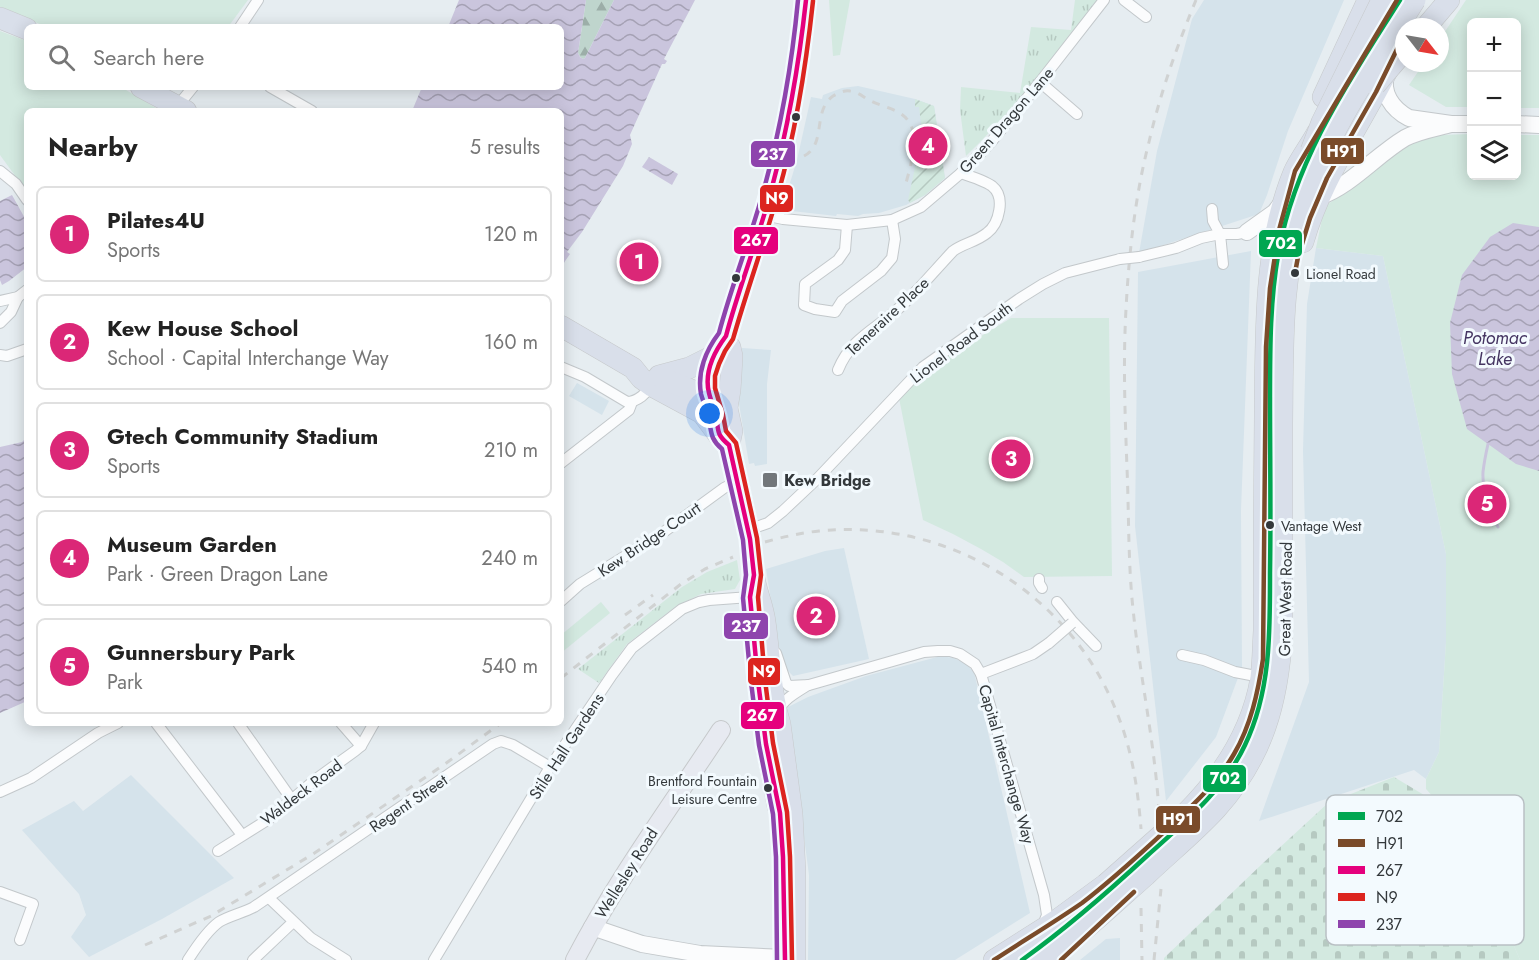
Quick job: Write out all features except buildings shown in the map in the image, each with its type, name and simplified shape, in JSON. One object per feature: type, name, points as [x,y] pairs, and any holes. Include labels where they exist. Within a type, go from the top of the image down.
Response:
[{"type":"highway","points":[[1044,960],[1112,906],[1216,809],[1248,764],[1261,740],[1270,714],[1276,688],[1282,633],[1283,336],[1287,282],[1296,230],[1309,182],[1319,106],[1368,0]]},
{"type":"highway","points":[[1022,960],[1084,914],[1200,807],[1223,781],[1238,759],[1253,727],[1265,685],[1269,650],[1270,336],[1274,281],[1280,245],[1292,199],[1322,122],[1382,0]]},
{"type":"highway","points":[[1311,151],[1338,100],[1399,0]]},
{"type":"highway","name":"Great West Road","points":[[1061,960],[1219,812],[1251,766],[1274,715],[1281,687],[1285,632],[1289,309],[1298,257],[1310,218],[1309,182],[1399,0]]},
{"type":"highway","points":[[1309,182],[1336,130],[1415,0]]},
{"type":"highway","name":"Great West Road","points":[[1414,18],[1422,0]]},
{"type":"highway","points":[[1420,18],[1433,0]]},
{"type":"highway","points":[[1434,18],[1449,0]]},
{"type":"highway","points":[[0,18],[24,28]]},
{"type":"highway","points":[[1309,182],[1395,52]]},
{"type":"highway","name":"Great West Road","points":[[994,960],[1077,906],[1106,884],[1185,814],[1208,789],[1233,755],[1244,733],[1254,709],[1261,677],[1267,308],[1272,262],[1285,198],[1309,182],[1327,178],[1395,56]]},
{"type":"highway","points":[[146,90],[176,108]]},
{"type":"highway","points":[[564,328],[633,368],[646,370],[652,385],[711,406],[732,431],[723,439]]},
{"type":"highway","points":[[652,385],[689,368],[724,346],[732,356],[730,390],[702,413],[723,439],[755,527],[750,586],[766,744],[780,813],[788,959]]},
{"type":"highway","points":[[750,586],[765,619],[792,814],[795,871],[788,959]]},
{"type":"main road","points":[[724,346],[765,215],[790,111],[806,0]]},
{"type":"main road","name":"Wellesley Road","points":[[575,960],[592,927],[648,838],[721,730]]},
{"type":"street","points":[[242,24],[258,0]]},
{"type":"street","name":"Green Dragon Lane","points":[[765,215],[783,219],[848,225],[892,219],[921,207],[961,173],[992,141],[1104,0]]},
{"type":"street","points":[[1124,0],[1146,17]]},
{"type":"street","points":[[1309,182],[1336,191],[1413,132],[1413,121],[1396,109],[1386,95],[1384,85],[1386,73]]},
{"type":"street","points":[[1040,82],[1077,114]]},
{"type":"street","points":[[180,108],[192,90]]},
{"type":"street","points":[[275,90],[307,108]]},
{"type":"street","points":[[1409,118],[1467,124]]},
{"type":"street","points":[[1407,137],[1450,124]]},
{"type":"street","points":[[1521,124],[1539,125]]},
{"type":"street","points":[[0,171],[5,183],[16,184],[24,196]]},
{"type":"street","name":"Temeraire Place","points":[[838,370],[842,358],[856,342],[897,310],[953,251],[963,244],[973,242],[988,232],[994,224],[999,215],[999,203],[998,194],[993,186],[961,173]]},
{"type":"street","points":[[1247,232],[1275,212],[1285,198]]},
{"type":"street","points":[[1212,209],[1220,234],[1223,264]]},
{"type":"street","points":[[848,225],[845,250],[838,260],[805,284],[804,305],[835,312],[842,301],[881,271],[892,258],[895,239],[892,219]]},
{"type":"street","points":[[1247,232],[1259,237],[1269,246],[1272,262]]},
{"type":"street","name":"Lionel Road South","points":[[755,527],[768,523],[781,513],[923,367],[1043,284],[1065,273],[1120,258],[1157,254],[1201,238],[1247,232]]},
{"type":"street","points":[[0,302],[22,293]]},
{"type":"street","points":[[0,323],[11,312],[22,293]]},
{"type":"street","points":[[0,355],[7,356],[24,350]]},
{"type":"street","points":[[564,368],[585,377],[627,402],[632,402]]},
{"type":"street","points":[[564,461],[629,410],[632,402],[652,385]]},
{"type":"street","name":"Kew Bridge Court","points":[[564,598],[580,584],[661,534],[724,488],[740,489]]},
{"type":"street","name":"Stile Hall Gardens","points":[[434,960],[550,767],[632,648],[682,609],[750,586]]},
{"type":"street","points":[[1057,602],[1072,623],[1096,646]]},
{"type":"street","points":[[765,619],[786,683],[789,686],[809,685]]},
{"type":"street","points":[[981,674],[1033,654],[1072,623]]},
{"type":"street","name":"Capital Interchange Way","points":[[777,715],[780,706],[809,685],[924,652],[950,651],[960,654],[975,664],[981,674],[1044,895],[1047,915],[1042,927],[1036,933]]},
{"type":"street","points":[[1182,655],[1204,660],[1234,672],[1261,677]]},
{"type":"street","points":[[0,792],[31,778],[112,726]]},
{"type":"street","points":[[158,726],[242,835]]},
{"type":"street","points":[[240,726],[292,800]]},
{"type":"street","points":[[344,726],[361,746]]},
{"type":"street","name":"Waldeck Road","points":[[218,851],[269,819],[316,779],[361,746],[372,726]]},
{"type":"street","name":"Regent Street","points":[[188,960],[199,943],[219,922],[243,913],[269,898],[494,744],[501,741],[513,745],[550,767]]},
{"type":"street","points":[[0,892],[38,906],[20,939]]},
{"type":"street","points":[[1044,895],[1052,905],[1062,909],[1077,906]]},
{"type":"street","points":[[269,898],[318,944],[346,960]]},
{"type":"street","points":[[253,960],[293,922]]},
{"type":"street","points":[[592,927],[642,944],[700,954],[788,959]]},
{"type":"shaded area","points":[[1204,0],[1344,0],[1288,131],[1259,214],[1139,253],[1157,151],[1192,19]]},
{"type":"shaded area","points":[[858,86],[915,99],[934,106],[945,178],[925,195],[906,205],[879,213],[858,216],[837,214],[836,216],[783,210],[811,97],[822,99],[823,95],[842,88]]},
{"type":"shaded area","points":[[1316,248],[1383,256],[1446,554],[1446,642],[1439,752],[1426,779],[1414,770],[1338,795],[1326,795],[1326,799],[1259,821],[1309,682],[1303,451],[1307,304]]},
{"type":"shaded area","points":[[1251,251],[1241,511],[1242,667],[1216,737],[1166,801],[1135,526],[1138,272]]},
{"type":"shaded area","points":[[742,348],[771,350],[767,384],[767,464],[755,466],[754,463],[749,464],[737,392]]},
{"type":"shaded area","points":[[577,383],[609,401],[602,415],[569,396]]},
{"type":"shaded area","points":[[844,548],[869,659],[793,676],[781,664],[766,569],[825,551]]},
{"type":"shaded area","points":[[941,656],[965,663],[974,672],[1030,913],[955,960],[808,960],[809,875],[798,792],[783,723],[788,707],[808,697],[866,676]]},
{"type":"shaded area","points":[[131,775],[234,878],[89,957],[71,937],[86,915],[79,894],[22,830],[74,801],[83,811]]},
{"type":"shaded area","points":[[1120,938],[1120,960],[1080,960],[1106,939]]},
{"type":"green space","points":[[0,0],[248,0],[230,24],[40,24],[0,8]]},
{"type":"green space","points":[[586,0],[614,0],[583,59],[578,53]]},
{"type":"green space","points":[[829,0],[850,0],[840,55],[833,56]]},
{"type":"green space","points":[[1075,0],[1098,0],[1035,81],[966,156],[960,110],[961,87],[1020,93],[1031,27],[1071,30]]},
{"type":"green space","points":[[1466,0],[1539,0],[1539,108],[1521,108],[1521,18],[1467,18],[1467,107],[1446,107],[1409,85],[1418,72],[1449,72],[1449,26]]},
{"type":"green space","points":[[0,31],[24,40],[24,90],[126,90],[156,108],[24,108],[24,188],[0,155]]},
{"type":"green space","points":[[915,99],[934,106],[945,178],[925,195],[910,203],[908,200],[917,158],[915,153],[917,134],[922,132],[919,107],[915,107]]},
{"type":"green space","points":[[1467,134],[1467,180],[1521,180],[1521,135],[1539,135],[1539,960],[1520,960],[1514,945],[1524,945],[1524,795],[1431,795],[1426,789],[1426,779],[1439,752],[1446,642],[1446,554],[1383,256],[1316,248],[1327,205],[1406,146],[1425,138]]},
{"type":"green space","points":[[1011,318],[1109,318],[1112,576],[1024,577],[981,549],[923,520],[899,398],[933,365]]},
{"type":"green space","points":[[737,560],[740,580],[735,589],[701,594],[675,607],[627,644],[599,683],[578,669],[682,587],[707,572]]},
{"type":"green space","points":[[601,602],[610,613],[564,651],[564,633]]},
{"type":"green space","points":[[1394,777],[1424,795],[1348,795]]},
{"type":"green space","points":[[1326,805],[1326,945],[1514,945],[1520,960],[1164,960]]},
{"type":"water","points":[[459,0],[586,0],[578,53],[583,59],[614,0],[695,0],[664,59],[667,61],[662,64],[630,135],[632,144],[623,166],[567,252],[570,254],[564,263],[564,108],[413,108],[421,90],[564,90],[564,24],[449,24]]},
{"type":"water","points":[[649,157],[678,174],[672,185],[642,167]]},
{"type":"water","points":[[12,195],[24,217],[24,269],[2,285],[0,280],[0,201]]},
{"type":"water","name":"Potomac Lake","points":[[1513,223],[1539,227],[1539,471],[1516,464],[1467,429],[1452,374],[1450,323],[1462,275],[1490,237]]},
{"type":"water","points":[[24,440],[24,702],[0,713],[0,447]]},
{"type":"waterway","points":[[1488,444],[1483,472],[1484,486],[1489,508],[1498,527]]},
{"type":"railway","points":[[1159,812],[1131,591],[1125,388],[1126,309],[1133,225],[1144,162],[1164,88],[1196,0]]},
{"type":"railway","points":[[804,156],[815,144],[827,102],[839,93],[853,92],[895,110],[909,122],[914,140],[906,183]]},
{"type":"railway","points":[[765,542],[819,531],[867,530],[913,537],[957,551],[998,572],[1036,599],[1069,632],[1096,670],[1117,713],[1134,770],[1141,829]]},
{"type":"railway","points":[[564,676],[681,584],[705,569],[733,557]]},
{"type":"railway","points":[[625,615],[653,595]]},
{"type":"railway","points":[[145,945],[211,916],[313,854],[497,726]]},
{"type":"railway","points":[[1154,960],[1161,889]]},
{"type":"railway","points":[[1141,908],[1142,960]]},
{"type":"transit line","name":"237","points":[[777,960],[776,857],[773,814],[759,745],[751,682],[743,598],[746,575],[743,540],[722,449],[712,434],[701,394],[700,378],[710,347],[719,333],[770,166],[793,48],[798,0]]},
{"type":"transit line","name":"267","points":[[785,960],[780,813],[766,744],[758,681],[750,597],[754,575],[750,539],[729,445],[719,432],[709,393],[708,378],[714,356],[726,336],[771,191],[792,96],[806,0]]},
{"type":"transit line","name":"H91","points":[[994,960],[1082,903],[1144,850],[1211,786],[1234,754],[1245,732],[1256,696],[1263,659],[1266,347],[1270,288],[1279,230],[1295,171],[1397,0]]},
{"type":"transit line","name":"702","points":[[1022,960],[1102,896],[1176,830],[1215,791],[1236,761],[1254,724],[1264,682],[1269,639],[1270,342],[1279,250],[1298,183],[1327,119],[1400,0]]},
{"type":"transit line","name":"N9","points":[[792,960],[787,812],[773,743],[765,680],[758,597],[761,575],[757,538],[736,443],[726,431],[715,388],[715,376],[725,351],[733,339],[784,170],[800,98],[813,1]]},
{"type":"transit line","name":"H91","points":[[1295,273],[1310,218],[1327,178],[1376,92],[1395,53]]},
{"type":"transit line","name":"H91","points":[[1061,960],[1134,892]]},
{"type":"place","name":"Museum Garden","points":[[928,146]]},
{"type":"place","name":"Pilates4U","points":[[639,262]]},
{"type":"place","name":"Lionel Road","points":[[1295,273]]},
{"type":"place","name":"Gtech Community Stadium","points":[[1011,459]]},
{"type":"place","name":"Kew Bridge","points":[[770,480]]},
{"type":"place","name":"Gunnersbury Park","points":[[1487,504]]},
{"type":"place","name":"Vantage West","points":[[1270,525]]},
{"type":"place","name":"Kew House School","points":[[816,616]]},
{"type":"place","name":"Brentford Fountain Leisure Centre","points":[[768,788]]}]
